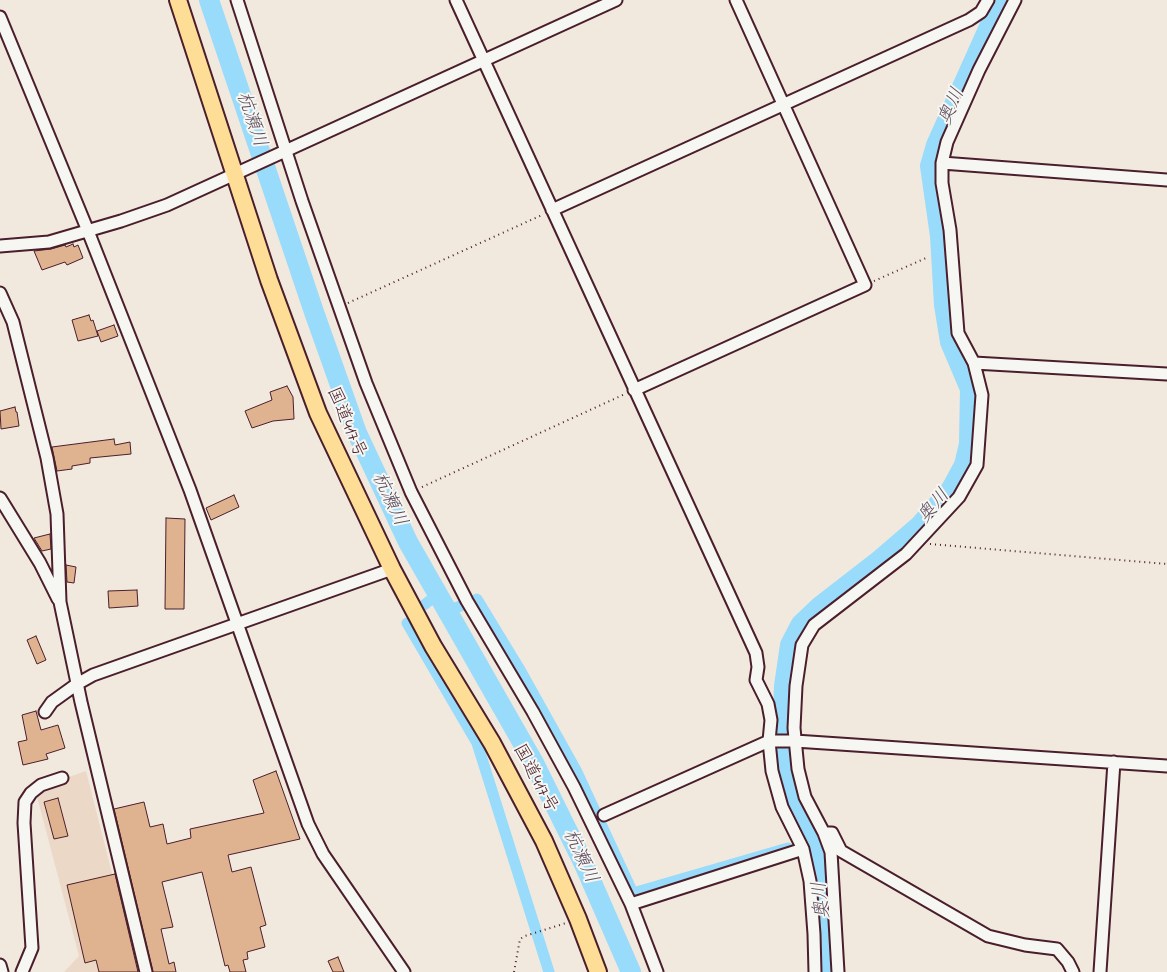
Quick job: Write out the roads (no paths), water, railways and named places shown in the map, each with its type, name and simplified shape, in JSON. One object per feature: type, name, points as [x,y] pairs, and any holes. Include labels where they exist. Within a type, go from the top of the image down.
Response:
[{"type":"highway","name":"国道417号","points":[[178,0],[242,170],[269,280],[318,413],[392,569],[433,646],[492,743],[535,824],[578,919],[598,972]]},
{"type":"street","points":[[237,0],[284,150],[339,307],[366,383],[411,492],[467,601],[533,712],[574,787],[631,904],[657,972]]},
{"type":"street","points":[[456,0],[756,653],[758,667],[756,680],[768,704],[771,720],[769,741],[772,771],[782,807],[803,849],[810,880],[815,972]]},
{"type":"street","points":[[0,246],[49,242],[167,204],[616,0]]},
{"type":"street","points":[[634,390],[865,285],[736,0]]},
{"type":"street","points":[[552,210],[969,20],[981,12],[988,0]]},
{"type":"street","points":[[838,972],[831,852],[824,833],[805,797],[793,741],[796,686],[802,645],[814,625],[906,554],[958,497],[977,465],[982,395],[974,363],[958,332],[950,230],[942,183],[942,163],[947,142],[979,70],[1015,0]]},
{"type":"street","points":[[0,18],[88,231],[190,490],[308,824],[323,854],[404,972]]},
{"type":"street","points":[[942,163],[1167,180]]},
{"type":"street","points":[[0,293],[13,322],[50,477],[57,514],[60,602],[77,684],[146,972]]},
{"type":"street","points":[[974,363],[1167,374]]},
{"type":"street","points":[[1,501],[40,563],[60,602]]},
{"type":"street","points":[[45,712],[52,702],[93,675],[392,569]]},
{"type":"street","points":[[604,816],[769,741],[793,741],[1167,766]]},
{"type":"street","points":[[1100,972],[1114,762]]},
{"type":"street","points":[[22,972],[32,948],[24,823],[25,802],[31,792],[41,785],[62,778]]},
{"type":"street","points":[[824,833],[832,833],[841,851],[988,936],[1025,945],[1057,949],[1068,962],[1073,972]]},
{"type":"street","points":[[631,904],[803,849]]},
{"type":"street","points":[[0,965],[2,972]]},
{"type":"waterway","name":"杭瀬川","points":[[209,0],[314,312],[357,433],[408,542],[534,763],[583,862],[631,972]]},
{"type":"waterway","name":"奥川","points":[[828,972],[825,892],[818,857],[797,814],[782,770],[784,686],[790,645],[801,624],[819,607],[877,562],[920,525],[951,489],[964,465],[969,444],[970,389],[950,342],[944,305],[940,236],[930,166],[936,145],[1001,0]]},
{"type":"waterway","points":[[424,605],[437,595]]},
{"type":"waterway","points":[[477,599],[519,668],[577,772],[633,893],[788,848]]},
{"type":"waterway","points":[[446,611],[464,605]]},
{"type":"waterway","points":[[407,623],[477,743],[549,972]]}]
